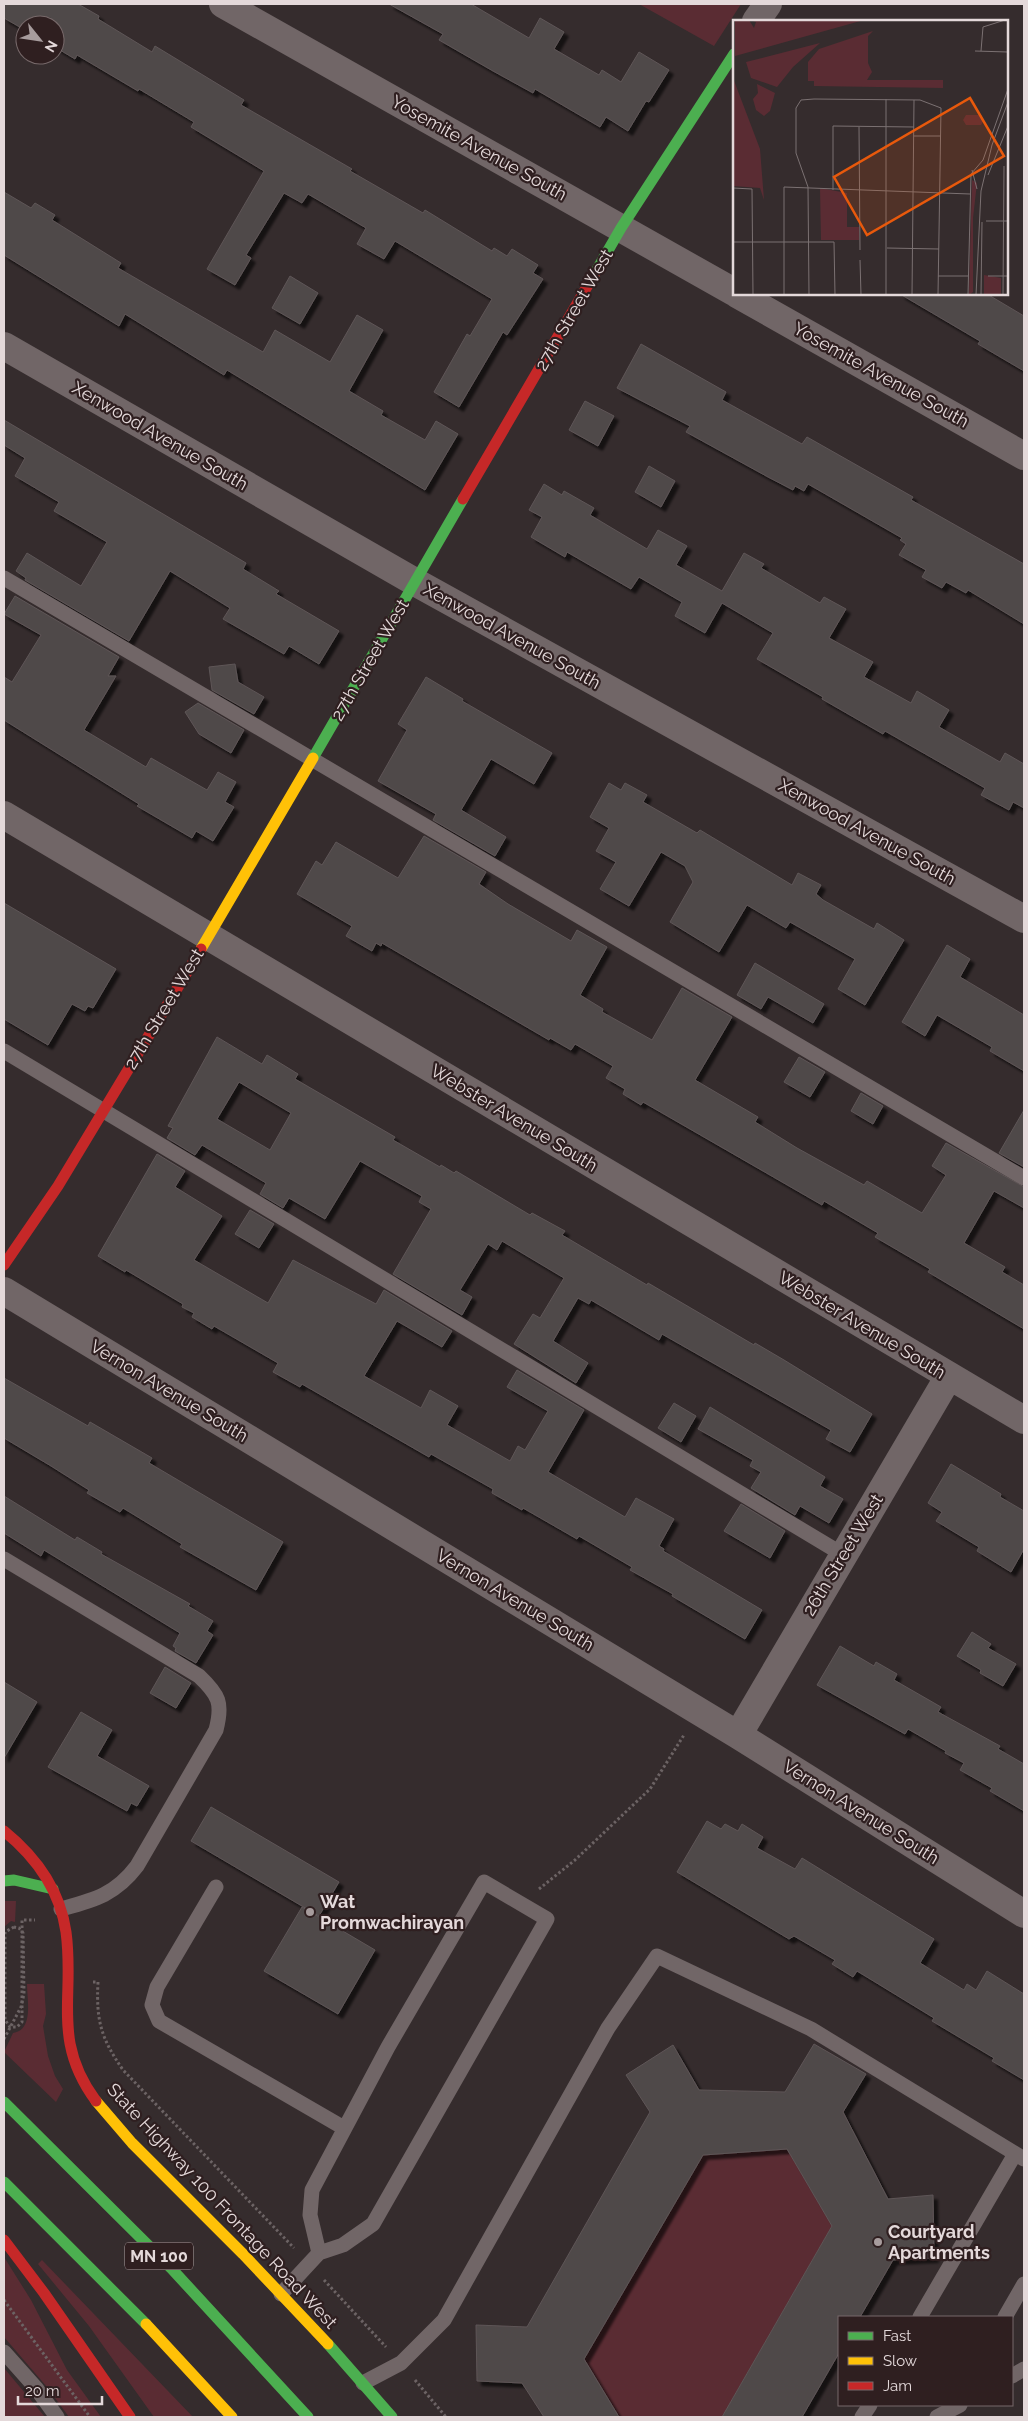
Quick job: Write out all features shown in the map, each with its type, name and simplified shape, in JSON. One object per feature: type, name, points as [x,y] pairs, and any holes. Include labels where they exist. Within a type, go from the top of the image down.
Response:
[{"type":"main road","name":"27th Street West","points":[[4,1265],[58,1186],[208,936],[313,759],[621,228],[733,56]]},
{"type":"main road","name":"State Highway 100 Frontage Road West","points":[[4,1832],[31,1854],[53,1889],[61,1909],[67,1948],[64,2010],[66,2032],[84,2081],[116,2123],[281,2294],[392,2417]]},
{"type":"main road","points":[[4,1881],[14,1880],[53,1889]]},
{"type":"main road","name":"MN 100","points":[[4,2102],[170,2268],[238,2339],[308,2417]]},
{"type":"main road","name":"MN 100","points":[[4,2182],[142,2319],[232,2417]]},
{"type":"main road","points":[[4,2240],[44,2293],[130,2417]]},
{"type":"street","name":"Yosemite Avenue South","points":[[223,4],[733,291]]},
{"type":"street","points":[[757,20],[768,4]]},
{"type":"street","name":"Yosemite Avenue South","points":[[740,295],[1024,456]]},
{"type":"street","name":"Xenwood Avenue South","points":[[4,346],[415,582],[1024,919]]},
{"type":"street","name":"Webster Avenue South","points":[[4,815],[1024,1420]]},
{"type":"street","name":"Vernon Avenue South","points":[[4,1291],[699,1711],[1024,1914]]},
{"type":"street","name":"26th Street West","points":[[738,1735],[842,1554],[949,1376]]},
{"type":"lane","points":[[4,578],[1024,1178]]},
{"type":"lane","points":[[4,1051],[842,1554]]},
{"type":"lane","points":[[4,1560],[199,1676],[214,1691],[220,1705],[216,1730],[137,1866],[125,1882],[112,1892],[95,1900],[61,1909]]},
{"type":"lane","points":[[281,2294],[314,2258],[342,2245],[373,2224],[547,1919],[484,1882],[344,2128],[312,2190],[310,2215],[314,2258]]},
{"type":"lane","points":[[216,1887],[157,1987],[152,2005],[159,2021],[344,2128]]},
{"type":"lane","points":[[363,2383],[401,2363],[444,2320],[608,2028],[657,1956],[811,2029],[1019,2157],[921,2316]]},
{"type":"lane","points":[[1007,2316],[1024,2284]]},
{"type":"lane","points":[[4,2352],[36,2388],[56,2417]]},
{"type":"lane","points":[[1013,2375],[1024,2369]]},
{"type":"lane","points":[[862,2417],[869,2406]]},
{"type":"lane","points":[[937,2417],[958,2406]]},
{"type":"path","points":[[519,1902],[544,1886],[575,1860],[650,1789],[699,1711]]},
{"type":"path","points":[[4,2039],[8,2032],[12,2025],[16,2018],[21,2007],[22,2000],[24,1994],[23,1933],[19,1928],[14,1927],[5,1932],[4,2020],[10,2027],[18,2027],[22,2022],[22,2003],[22,1994],[22,1946],[22,1936],[22,1926],[22,1920],[35,1920],[36,1928]]},
{"type":"path","points":[[98,1982],[97,2004],[100,2029],[108,2048],[124,2070],[314,2258],[446,2417]]},
{"type":"path","points":[[4,2300],[90,2417]]},
{"type":"shaded area","points":[[639,4],[741,4],[714,46]]},
{"type":"shaded area","points":[[4,1901],[16,1901],[15,1922],[11,1921],[4,1927]]},
{"type":"shaded area","points":[[27,1984],[44,1984],[46,2014],[43,2026],[48,2056],[55,2076],[63,2089],[56,2102],[4,2052],[13,2033],[20,2031],[27,2020]]},
{"type":"shaded area","points":[[787,2149],[832,2226],[722,2417],[619,2417],[584,2359],[703,2155]]},
{"type":"shaded area","points":[[4,2257],[31,2300],[67,2370],[101,2417],[69,2417],[47,2387],[4,2337]]},
{"type":"shaded area","points":[[42,2260],[193,2417],[154,2417],[89,2326],[38,2264]]},
{"type":"shaded area","points":[[4,2368],[45,2417],[4,2417]]},
{"type":"building","points":[[4,4],[78,4],[99,16],[98,19],[152,52],[155,46],[244,100],[241,105],[352,169],[350,171],[423,213],[425,210],[492,251],[494,248],[507,256],[512,249],[538,265],[533,273],[543,279],[507,335],[503,332],[459,407],[434,392],[467,334],[470,336],[492,299],[395,241],[384,259],[357,244],[366,228],[308,194],[302,203],[284,193],[246,255],[251,258],[235,285],[207,269],[264,171],[191,127],[194,122],[139,89],[138,91],[77,55],[75,59],[65,53],[65,15],[15,15],[15,24],[4,18]]},
{"type":"building","points":[[389,4],[471,4],[529,38],[540,18],[564,32],[554,49],[599,75],[602,70],[621,82],[639,52],[669,70],[649,102],[646,101],[628,131],[606,117],[600,127],[535,89],[533,93],[439,40],[443,34]]},
{"type":"building","points":[[4,192],[31,208],[35,203],[55,215],[52,220],[121,263],[118,268],[263,352],[275,330],[330,362],[357,315],[383,330],[349,391],[383,411],[381,415],[425,440],[436,421],[458,434],[425,490],[227,370],[224,375],[125,314],[119,326],[4,255]]},
{"type":"building","points":[[290,276],[318,293],[300,324],[272,308]]},
{"type":"building","points":[[902,295],[989,295],[1024,316],[1024,371],[978,344],[980,341]]},
{"type":"building","points":[[641,344],[726,392],[722,400],[802,444],[807,437],[913,497],[911,500],[1024,564],[1024,624],[968,590],[966,593],[946,582],[942,588],[922,577],[926,570],[899,555],[906,544],[900,540],[902,538],[808,484],[804,491],[795,486],[793,490],[768,477],[686,432],[690,426],[617,388]]},
{"type":"building","points":[[585,401],[614,416],[598,446],[569,430]]},
{"type":"building","points":[[4,420],[246,563],[243,569],[279,591],[276,594],[339,631],[319,664],[289,646],[284,654],[223,619],[230,608],[170,571],[129,641],[25,580],[26,578],[16,571],[27,553],[81,586],[107,542],[54,511],[59,502],[15,476],[25,458],[4,445]]},
{"type":"building","points":[[649,466],[675,481],[661,507],[635,492]]},
{"type":"building","points":[[544,484],[562,495],[564,491],[594,508],[590,515],[647,549],[658,530],[687,546],[676,565],[722,591],[744,553],[764,564],[761,568],[820,603],[824,597],[846,609],[829,638],[873,662],[864,677],[911,703],[917,691],[949,710],[939,727],[1000,762],[1005,753],[1024,764],[1024,808],[1013,802],[1009,810],[981,795],[985,788],[885,731],[883,734],[757,659],[773,633],[722,603],[705,633],[675,616],[682,602],[639,577],[631,589],[567,552],[565,557],[531,537],[542,517],[529,510]]},
{"type":"building","points":[[15,596],[119,657],[108,676],[116,676],[84,730],[146,767],[151,758],[207,790],[218,772],[236,782],[225,802],[234,807],[213,841],[196,831],[192,838],[137,806],[139,804],[4,720],[4,677],[12,682],[41,635],[4,614]]},
{"type":"building","points":[[235,664],[238,682],[264,697],[254,714],[212,690],[209,667]]},
{"type":"building","points":[[426,677],[463,699],[462,701],[552,753],[534,784],[491,759],[461,810],[506,837],[495,856],[433,820],[436,814],[378,781],[407,730],[398,724]]},
{"type":"building","points":[[198,703],[244,730],[231,753],[199,734],[185,712]]},
{"type":"building","points":[[609,783],[621,790],[625,783],[647,795],[643,802],[697,833],[700,830],[792,885],[798,873],[821,885],[816,894],[823,900],[874,929],[877,923],[904,940],[865,1005],[838,989],[855,959],[790,922],[786,928],[747,905],[719,952],[670,922],[693,882],[685,866],[661,852],[629,906],[600,889],[616,862],[596,851],[609,828],[590,817]]},
{"type":"building","points":[[424,836],[486,872],[479,884],[508,904],[571,941],[577,930],[607,947],[580,995],[603,1009],[602,1012],[652,1040],[682,988],[732,1017],[695,1080],[758,1117],[755,1122],[797,1148],[864,1185],[867,1181],[922,1213],[946,1175],[932,1166],[946,1143],[1024,1187],[1024,1208],[994,1191],[964,1243],[1005,1267],[1002,1272],[1024,1285],[1024,1329],[928,1272],[930,1269],[875,1237],[878,1233],[824,1201],[822,1205],[643,1102],[641,1105],[623,1094],[625,1089],[606,1078],[613,1066],[575,1044],[571,1050],[550,1038],[549,1040],[382,943],[381,946],[376,943],[372,951],[346,936],[352,926],[297,894],[316,861],[322,865],[336,842],[398,878]]},
{"type":"building","points":[[4,903],[116,969],[93,1008],[88,1006],[85,1011],[72,1004],[48,1045],[4,1019]]},
{"type":"building","points":[[947,945],[970,959],[960,977],[1024,1015],[1024,1071],[990,1051],[992,1047],[937,1015],[925,1036],[902,1022]]},
{"type":"building","points":[[755,963],[824,1004],[813,1023],[768,997],[761,1009],[737,995]]},
{"type":"building","points":[[217,1037],[262,1064],[267,1055],[298,1074],[295,1079],[395,1137],[393,1140],[440,1167],[441,1165],[454,1173],[456,1171],[530,1215],[532,1213],[565,1231],[562,1235],[754,1345],[755,1343],[872,1414],[850,1452],[826,1439],[831,1430],[662,1334],[659,1340],[591,1300],[589,1304],[578,1298],[553,1341],[588,1363],[576,1383],[514,1344],[533,1314],[540,1318],[564,1278],[502,1241],[497,1250],[488,1244],[460,1290],[472,1297],[462,1315],[393,1274],[431,1209],[419,1202],[422,1196],[360,1161],[325,1219],[289,1198],[283,1208],[260,1194],[266,1183],[202,1145],[195,1155],[167,1138],[173,1128],[168,1126]],"holes":[[[239,1082],[291,1113],[270,1150],[217,1119]]]},
{"type":"building","points":[[799,1057],[825,1072],[810,1097],[784,1082]]},
{"type":"building","points":[[861,1093],[883,1106],[873,1124],[851,1111]]},
{"type":"building","points":[[1024,1110],[1024,1167],[999,1153]]},
{"type":"building","points":[[157,1154],[185,1171],[175,1187],[222,1216],[194,1260],[268,1303],[293,1260],[376,1304],[384,1290],[452,1331],[442,1347],[397,1321],[364,1376],[421,1408],[430,1390],[458,1406],[447,1425],[510,1461],[518,1446],[525,1450],[548,1411],[507,1387],[517,1370],[584,1410],[548,1472],[625,1517],[636,1498],[674,1519],[659,1546],[664,1549],[663,1551],[762,1610],[745,1639],[672,1596],[673,1594],[630,1570],[632,1567],[579,1536],[577,1539],[523,1508],[522,1510],[492,1493],[493,1489],[431,1454],[429,1457],[302,1384],[300,1387],[273,1372],[278,1363],[214,1326],[212,1329],[192,1317],[194,1313],[182,1307],[183,1304],[126,1270],[125,1272],[98,1256]]},
{"type":"building","points":[[250,1210],[274,1224],[259,1248],[235,1234]]},
{"type":"building","points":[[4,1378],[88,1426],[90,1422],[152,1458],[149,1463],[283,1542],[256,1590],[180,1547],[182,1544],[123,1508],[120,1512],[87,1493],[89,1490],[4,1438]]},
{"type":"building","points":[[674,1403],[696,1416],[681,1442],[658,1428]]},
{"type":"building","points":[[710,1407],[825,1477],[820,1486],[843,1499],[829,1523],[800,1506],[795,1515],[751,1488],[761,1472],[750,1466],[753,1460],[698,1429]]},
{"type":"building","points":[[951,1464],[1001,1494],[1000,1497],[1024,1511],[1024,1549],[1011,1572],[977,1551],[979,1547],[936,1521],[942,1512],[928,1503]]},
{"type":"building","points":[[4,1496],[75,1540],[77,1537],[102,1552],[101,1554],[190,1604],[188,1606],[213,1621],[207,1631],[213,1635],[196,1663],[175,1651],[176,1648],[173,1646],[180,1633],[44,1550],[41,1556],[4,1533]]},
{"type":"building","points":[[741,1504],[785,1531],[770,1558],[724,1531]]},
{"type":"building","points":[[972,1632],[991,1644],[988,1648],[1016,1664],[1003,1686],[980,1673],[981,1670],[957,1656]]},
{"type":"building","points":[[840,1646],[874,1666],[876,1662],[897,1674],[894,1680],[941,1707],[938,1712],[1000,1746],[998,1749],[1024,1764],[1024,1811],[990,1791],[992,1788],[960,1770],[964,1763],[945,1753],[946,1751],[908,1729],[905,1734],[817,1685]]},
{"type":"building","points":[[165,1667],[191,1683],[176,1708],[150,1693]]},
{"type":"building","points":[[4,1682],[37,1702],[4,1758]]},
{"type":"building","points":[[81,1712],[112,1730],[97,1756],[149,1786],[137,1806],[131,1803],[127,1811],[48,1767]]},
{"type":"building","points":[[211,1807],[339,1882],[319,1916],[191,1841]]},
{"type":"building","points":[[707,1821],[721,1829],[725,1824],[738,1831],[742,1824],[763,1837],[757,1848],[795,1869],[802,1858],[934,1939],[920,1963],[964,1990],[967,1984],[976,1990],[987,1971],[1024,1994],[1024,2080],[992,2061],[994,2058],[932,2021],[934,2018],[857,1971],[853,1977],[832,1964],[835,1960],[794,1936],[789,1939],[677,1872]]},
{"type":"building","points":[[302,1907],[375,1950],[338,2014],[264,1971]]},
{"type":"building","name":"Courtyard Apartments","points":[[814,2044],[866,2074],[843,2112],[888,2199],[933,2195],[934,2258],[893,2260],[861,2316],[838,2316],[838,2355],[802,2417],[722,2417],[832,2226],[787,2149],[703,2155],[584,2359],[619,2417],[544,2417],[522,2383],[477,2381],[476,2325],[527,2327],[650,2112],[626,2075],[673,2045],[699,2090],[785,2092]]},
{"type":"traffic: fast","points":[[595,273],[621,228],[733,56]]},
{"type":"traffic: fast","points":[[313,758],[463,499]]},
{"type":"traffic: fast","points":[[4,1881],[14,1880],[53,1889]]},
{"type":"traffic: fast","points":[[4,2102],[171,2268],[308,2417]]},
{"type":"traffic: fast","points":[[4,2182],[146,2324]]},
{"type":"traffic: fast","points":[[328,2344],[392,2417]]},
{"type":"traffic: slow","points":[[201,949],[313,758]]},
{"type":"traffic: slow","points":[[96,2101],[132,2143],[243,2254],[328,2344]]},
{"type":"traffic: slow","points":[[146,2324],[232,2417]]},
{"type":"traffic: jam","points":[[463,499],[595,273]]},
{"type":"traffic: jam","points":[[4,1265],[58,1186],[201,949]]},
{"type":"traffic: jam","points":[[4,1831],[36,1863],[45,1875],[58,1902],[66,1932],[68,1955],[69,2038],[82,2079],[96,2101]]},
{"type":"traffic: jam","points":[[4,2240],[44,2293],[130,2417]]},
{"type":"place","name":"Wat Promwachirayan","points":[[310,1912]]},
{"type":"place","name":"Courtyard Apartments","points":[[878,2242]]}]
